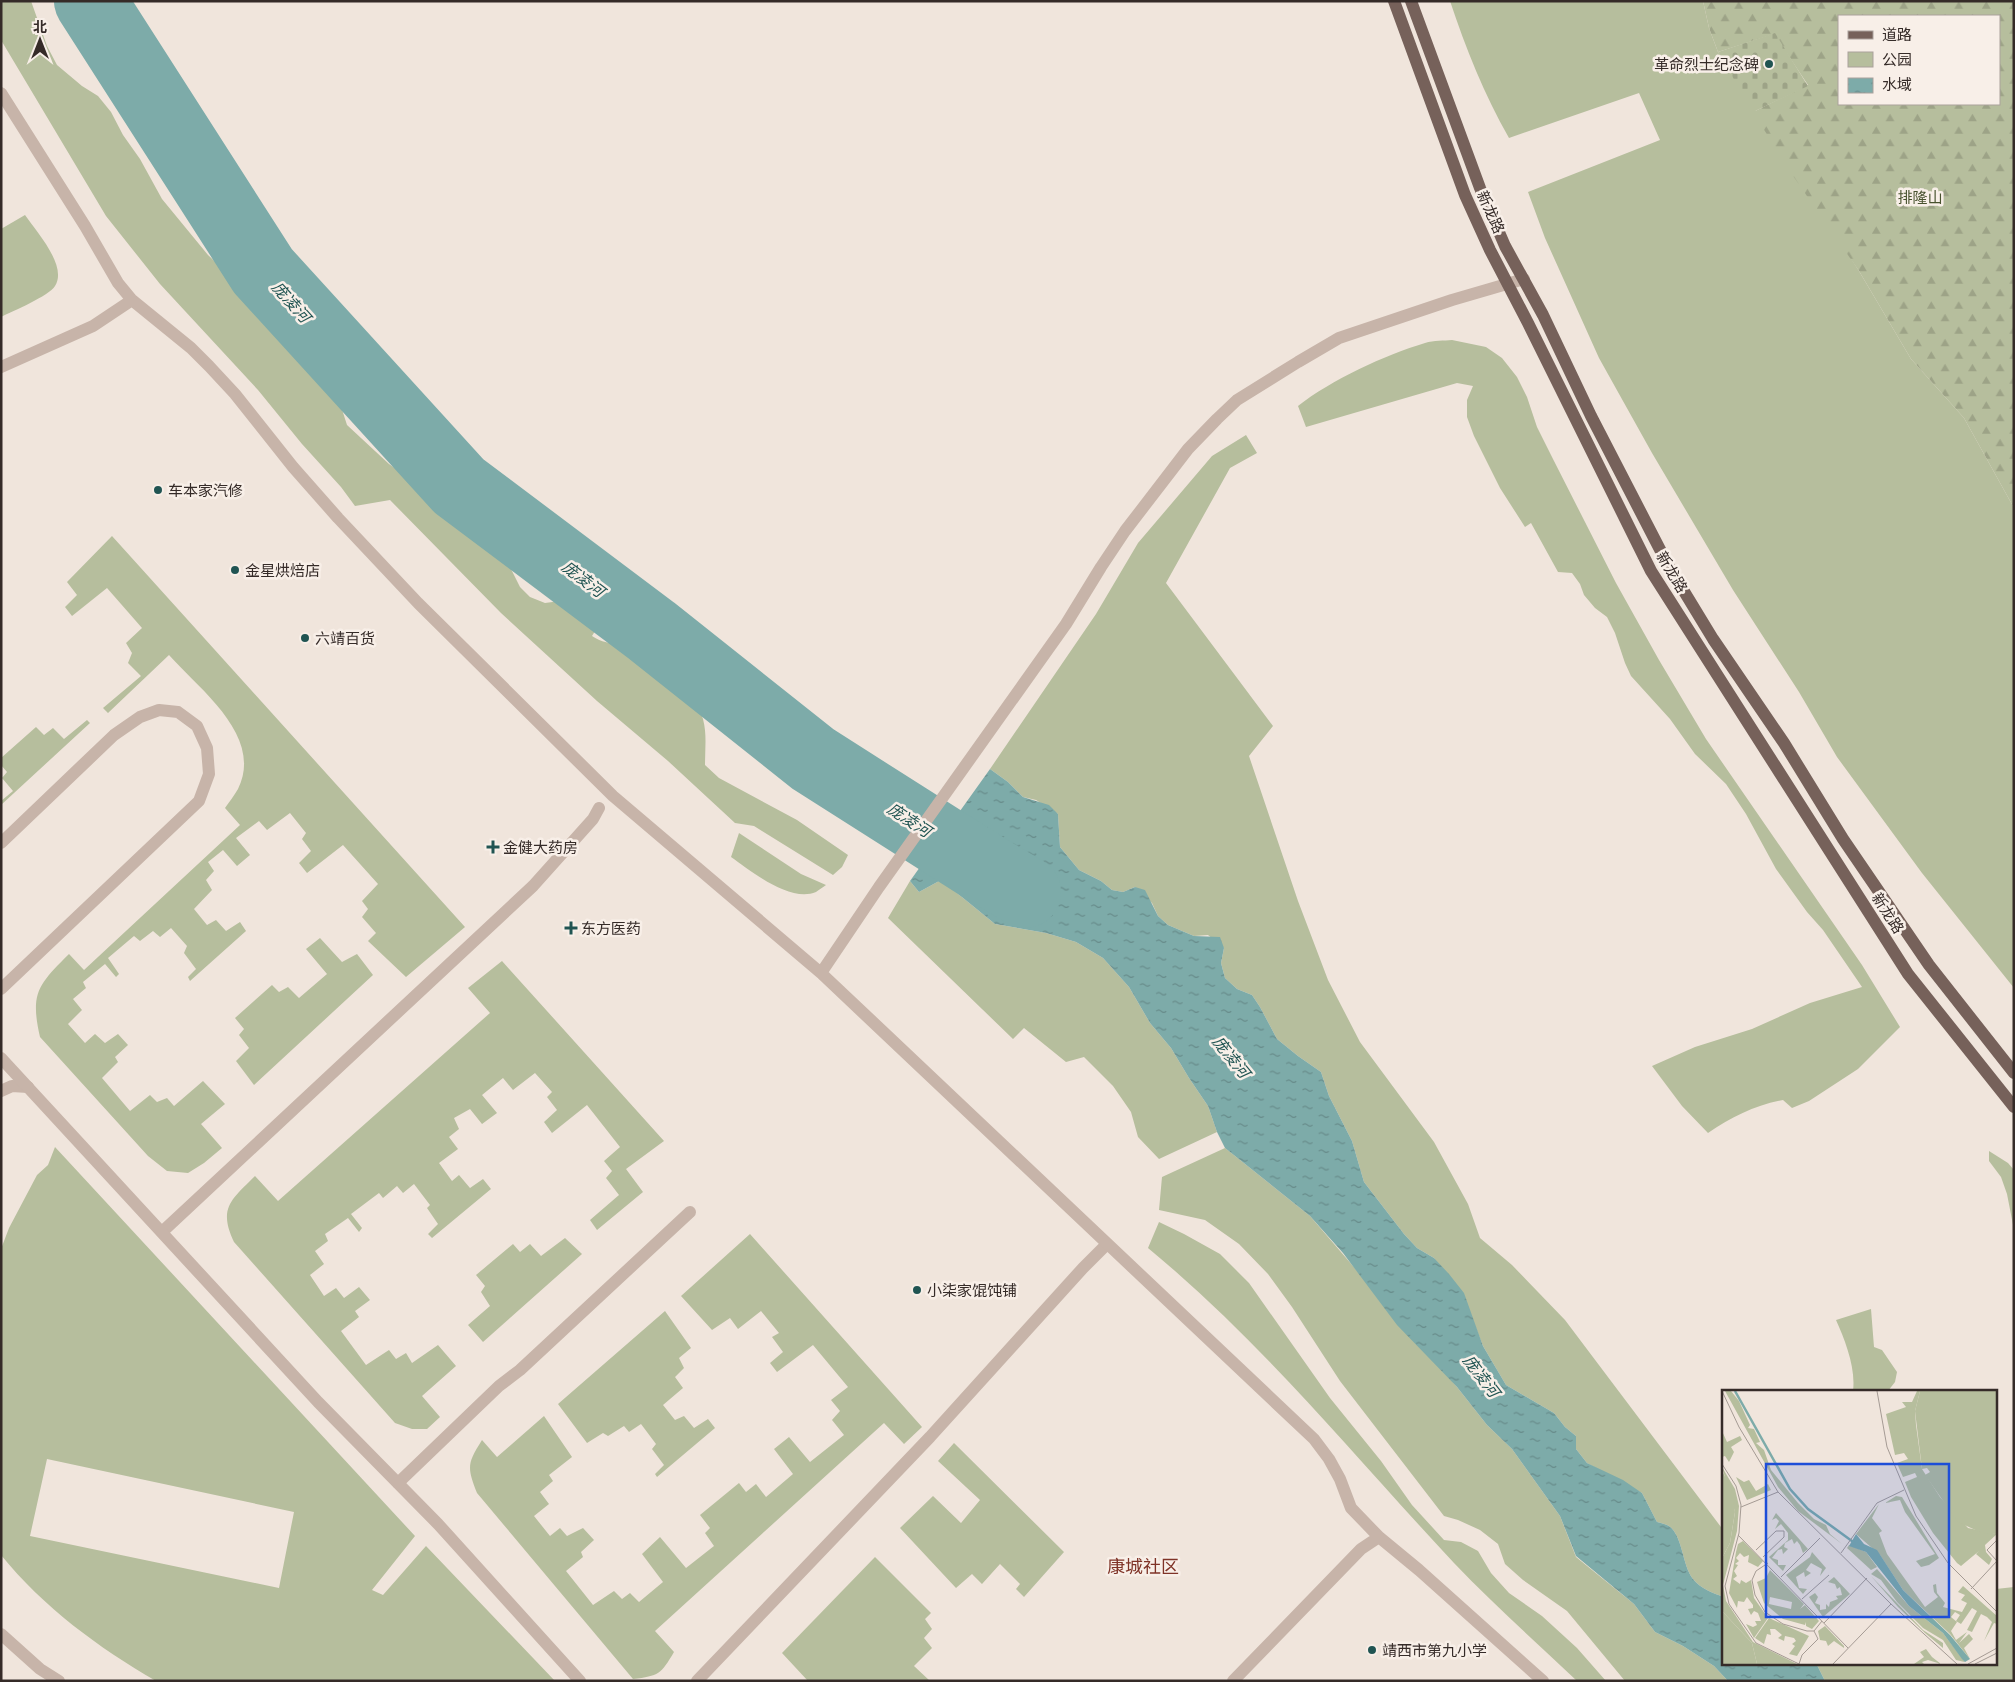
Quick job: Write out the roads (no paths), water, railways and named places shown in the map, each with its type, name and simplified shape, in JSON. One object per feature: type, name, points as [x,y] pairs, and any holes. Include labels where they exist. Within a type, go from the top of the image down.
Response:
[{"type":"main road","name":"新龙路","points":[[1394,1],[1465,195],[1507,284],[1651,571],[1908,974],[2014,1107]]},
{"type":"main road","name":"新龙路","points":[[1411,1],[1480,188],[1505,246],[1544,315],[1628,490],[1668,565],[1713,639],[1784,743],[1843,838],[1929,965],[2014,1073]]},
{"type":"street","points":[[1,93],[85,226],[118,283],[132,300],[191,348],[209,366],[355,536],[424,609],[613,796],[821,973],[1314,1439],[1336,1472],[1351,1508],[1379,1537],[1419,1570],[1543,1681]]},
{"type":"street","points":[[821,973],[1066,624],[1125,531],[1188,449],[1237,400],[1339,338],[1452,300],[1524,279]]},
{"type":"street","points":[[1,367],[93,326],[132,300]]},
{"type":"street","points":[[1,844],[114,735],[140,717],[159,710],[178,712],[198,726],[207,748],[209,774],[199,801],[1,989]]},
{"type":"street","points":[[162,1232],[533,886],[593,819],[599,808]]},
{"type":"street","points":[[1,1058],[318,1402],[438,1524],[580,1681]]},
{"type":"street","points":[[1,1091],[12,1086],[28,1087]]},
{"type":"street","points":[[398,1484],[499,1386],[520,1370],[690,1212]]},
{"type":"street","points":[[697,1681],[924,1444],[1083,1268],[1107,1244]]},
{"type":"street","points":[[1234,1681],[1361,1549],[1379,1537]]},
{"type":"street","points":[[1,1634],[40,1669],[60,1681]]},
{"type":"water","points":[[990,769],[1008,782],[1023,797],[1049,805],[1058,814],[1060,847],[1079,870],[1101,881],[1112,890],[1123,892],[1135,887],[1145,890],[1158,916],[1168,925],[1194,936],[1220,937],[1224,948],[1221,963],[1225,978],[1237,989],[1252,995],[1277,1039],[1321,1072],[1329,1096],[1352,1141],[1364,1182],[1404,1234],[1417,1248],[1434,1258],[1464,1293],[1483,1346],[1506,1385],[1554,1413],[1565,1427],[1576,1436],[1576,1449],[1587,1463],[1623,1480],[1642,1493],[1657,1522],[1668,1525],[1674,1531],[1680,1543],[1689,1573],[1693,1579],[1703,1588],[1722,1596],[1722,1664],[1816,1664],[1825,1681],[1728,1681],[1714,1666],[1683,1646],[1655,1632],[1634,1604],[1576,1556],[1560,1516],[1512,1449],[1487,1425],[1457,1387],[1397,1325],[1343,1253],[1310,1216],[1225,1148],[1208,1106],[1171,1048],[1150,1023],[1129,987],[1103,958],[1076,942],[1046,933],[995,924],[941,880],[919,892],[910,881]]},
{"type":"waterway","name":"庞凌河","points":[[90,1],[263,271],[459,486],[652,631],[813,759],[1025,892]]},
{"type":"place","name":"革命烈士纪念碑","points":[[1769,64]]},
{"type":"place","name":"车本家汽修","points":[[158,490]]},
{"type":"place","name":"金星烘焙店","points":[[235,570]]},
{"type":"place","name":"六靖百货","points":[[305,638]]},
{"type":"place","name":"金健大药房","points":[[493,847]]},
{"type":"place","name":"东方医药","points":[[571,928]]},
{"type":"place","name":"小柒家馄饨铺","points":[[917,1290]]},
{"type":"place","name":"靖西市第九小学","points":[[1372,1650]]},
{"type":"district","name":"康城社区","points":[[1143,1566]]},
{"type":"park label","name":"排隆山","points":[[1920,197]]}]
